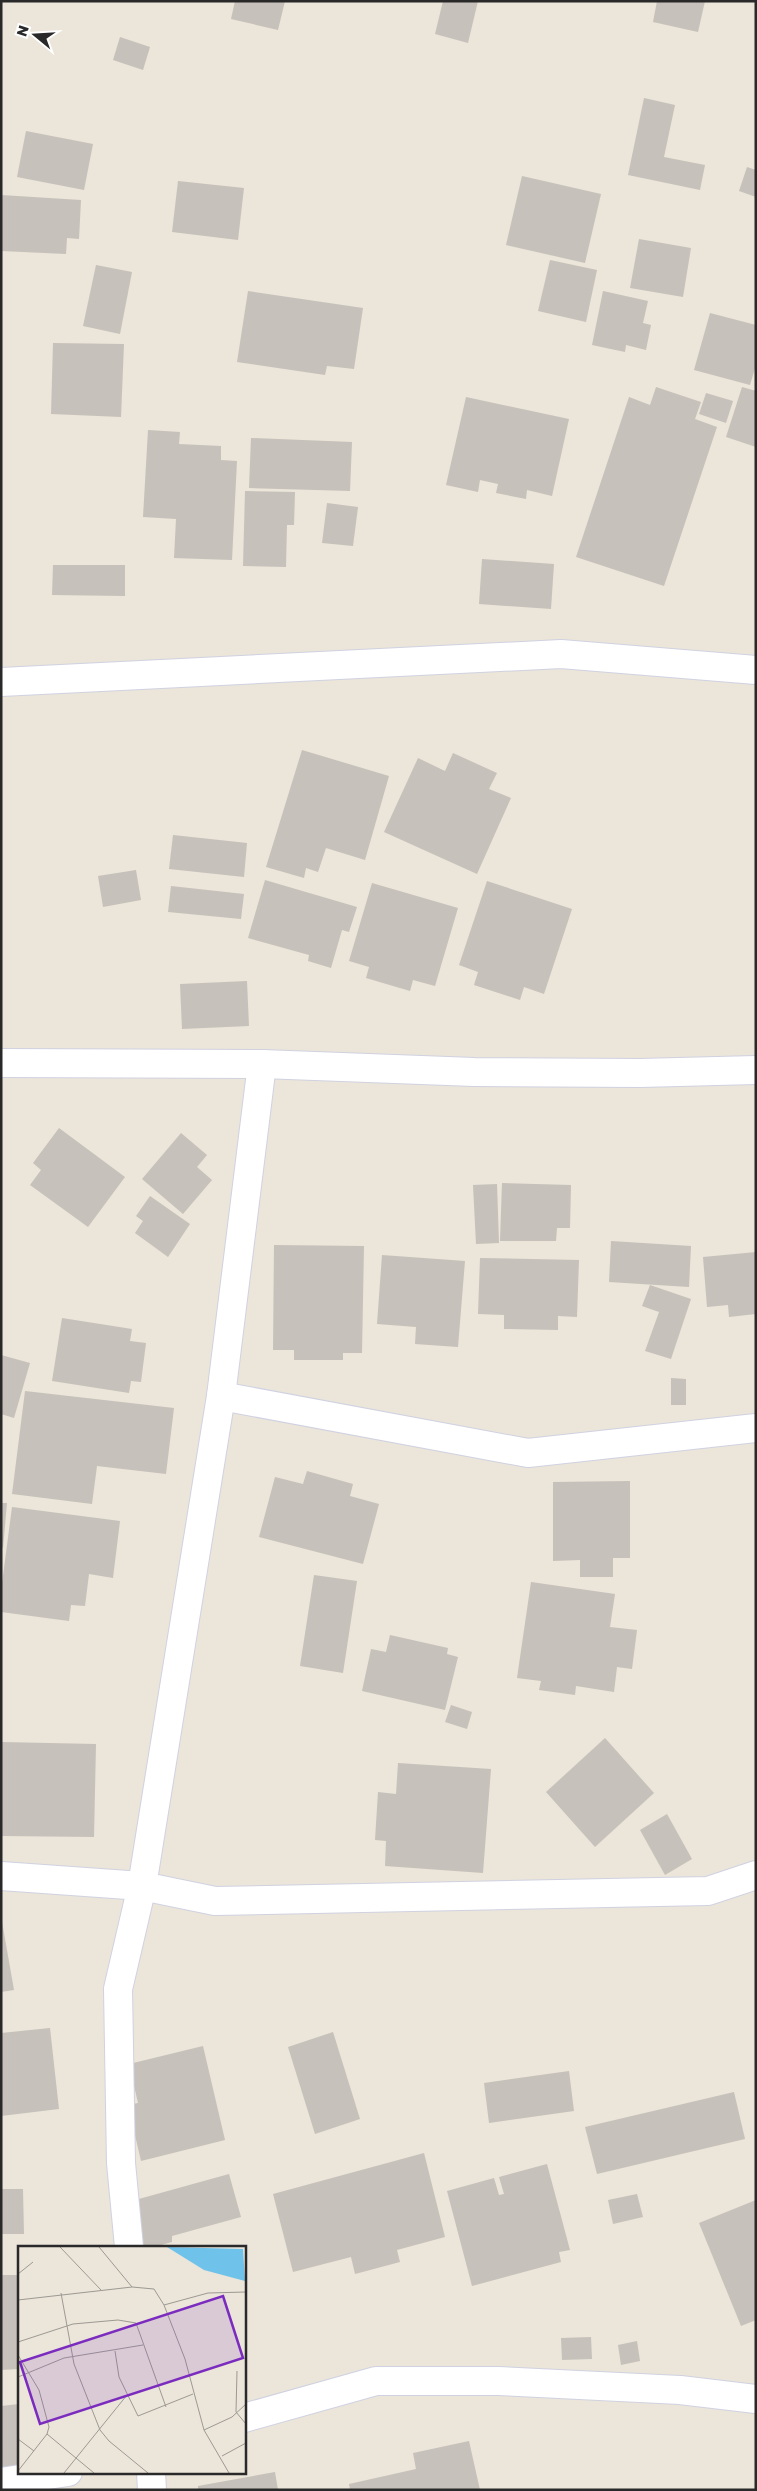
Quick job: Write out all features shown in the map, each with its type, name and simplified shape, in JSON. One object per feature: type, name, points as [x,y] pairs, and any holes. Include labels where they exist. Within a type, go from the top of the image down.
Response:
[{"type":"street","points":[[1,682],[561,654],[756,670]]},
{"type":"street","points":[[1,1063],[262,1064],[484,1072],[756,1070]]},
{"type":"street","points":[[129,2246],[122,2163],[118,1989],[142,1886],[221,1396],[262,1064]]},
{"type":"street","points":[[221,1396],[528,1453],[753,1431]]},
{"type":"street","points":[[1,1876],[142,1886],[215,1901],[225,1901],[708,1891],[756,1875]]},
{"type":"street","points":[[245,2418],[376,2381],[498,2381],[680,2390],[756,2399]]},
{"type":"street","points":[[1,2482],[55,2474]]},
{"type":"street","points":[[151,2474],[152,2490]]},
{"type":"building","points":[[235,1],[285,1],[278,30],[231,19]]},
{"type":"building","points":[[443,1],[478,1],[468,43],[435,34]]},
{"type":"building","points":[[657,1],[705,1],[698,32],[653,22]]},
{"type":"building","points":[[120,37],[150,47],[143,70],[113,60]]},
{"type":"building","points":[[644,98],[675,105],[664,157],[705,165],[700,190],[628,175]]},
{"type":"building","points":[[26,131],[93,144],[84,190],[17,177]]},
{"type":"building","points":[[747,167],[756,170],[756,197],[739,191]]},
{"type":"building","points":[[522,176],[601,194],[585,263],[506,245]]},
{"type":"building","points":[[178,181],[244,188],[238,240],[172,232]]},
{"type":"building","points":[[1,195],[81,200],[79,239],[67,238],[66,254],[1,251]]},
{"type":"building","points":[[639,239],[691,248],[683,297],[630,288]]},
{"type":"building","points":[[550,260],[597,270],[586,322],[538,311]]},
{"type":"building","points":[[96,265],[132,272],[120,334],[83,326]]},
{"type":"building","points":[[248,291],[363,308],[354,369],[327,366],[325,375],[237,362]]},
{"type":"building","points":[[603,291],[648,301],[643,323],[651,325],[646,350],[626,345],[625,352],[592,345]]},
{"type":"building","points":[[710,313],[756,325],[756,365],[750,385],[694,370]]},
{"type":"building","points":[[53,343],[124,344],[121,417],[51,414]]},
{"type":"building","points":[[656,387],[701,402],[695,419],[717,427],[664,586],[576,557],[629,397],[650,405]]},
{"type":"building","points":[[742,387],[756,391],[756,447],[726,437]]},
{"type":"building","points":[[706,393],[733,401],[726,423],[699,414]]},
{"type":"building","points":[[466,397],[569,419],[552,496],[527,490],[526,499],[496,493],[498,484],[480,480],[478,492],[446,485]]},
{"type":"building","points":[[148,430],[180,432],[179,444],[221,446],[221,460],[237,461],[232,560],[174,558],[176,519],[143,517]]},
{"type":"building","points":[[251,438],[352,442],[350,491],[249,488]]},
{"type":"building","points":[[245,491],[295,492],[294,525],[287,525],[286,567],[243,566]]},
{"type":"building","points":[[327,503],[358,507],[353,546],[322,543]]},
{"type":"building","points":[[482,559],[554,564],[551,609],[479,604]]},
{"type":"building","points":[[53,565],[125,565],[125,596],[52,595]]},
{"type":"building","points":[[302,750],[389,776],[365,860],[326,848],[318,872],[306,868],[304,878],[266,867]]},
{"type":"building","points":[[453,753],[497,773],[489,789],[511,798],[477,874],[384,832],[418,758],[445,771]]},
{"type":"building","points":[[173,835],[247,843],[244,877],[169,869]]},
{"type":"building","points":[[136,870],[141,900],[103,907],[98,876]]},
{"type":"building","points":[[265,880],[357,907],[349,932],[342,930],[331,968],[308,961],[309,955],[248,938]]},
{"type":"building","points":[[487,881],[572,909],[544,994],[524,987],[520,1000],[474,985],[478,972],[459,965]]},
{"type":"building","points":[[372,883],[458,908],[435,986],[413,980],[410,991],[366,978],[369,967],[349,961]]},
{"type":"building","points":[[171,886],[244,894],[241,919],[168,912]]},
{"type":"building","points":[[247,981],[249,1026],[182,1029],[180,984]]},
{"type":"building","points":[[59,1128],[125,1177],[88,1227],[30,1185],[41,1170],[33,1163]]},
{"type":"building","points":[[181,1133],[207,1155],[197,1167],[212,1180],[183,1214],[142,1179]]},
{"type":"building","points":[[502,1183],[571,1185],[570,1228],[557,1228],[556,1241],[500,1241]]},
{"type":"building","points":[[497,1184],[499,1243],[476,1244],[473,1185]]},
{"type":"building","points":[[150,1196],[190,1224],[168,1257],[135,1233],[143,1221],[136,1216]]},
{"type":"building","points":[[611,1241],[691,1246],[689,1287],[609,1282]]},
{"type":"building","points":[[274,1245],[364,1246],[362,1353],[343,1353],[343,1360],[294,1360],[294,1350],[273,1350]]},
{"type":"building","points":[[756,1252],[756,1314],[729,1317],[728,1305],[707,1307],[703,1257]]},
{"type":"building","points":[[382,1255],[465,1261],[458,1347],[415,1344],[416,1327],[377,1324]]},
{"type":"building","points":[[480,1258],[579,1260],[577,1317],[558,1316],[558,1330],[504,1329],[504,1315],[478,1314]]},
{"type":"building","points":[[650,1285],[691,1299],[671,1359],[645,1351],[659,1312],[642,1306]]},
{"type":"building","points":[[62,1318],[132,1329],[130,1341],[146,1343],[141,1382],[131,1381],[129,1393],[52,1381]]},
{"type":"building","points":[[1,1355],[30,1363],[14,1418],[1,1414]]},
{"type":"building","points":[[671,1378],[686,1379],[686,1405],[671,1405]]},
{"type":"building","points":[[25,1391],[174,1408],[166,1474],[97,1466],[92,1504],[12,1494]]},
{"type":"building","points":[[307,1471],[353,1484],[350,1496],[379,1504],[363,1564],[259,1537],[275,1477],[303,1484]]},
{"type":"building","points":[[630,1481],[630,1558],[613,1558],[613,1577],[580,1577],[580,1560],[553,1561],[553,1482]]},
{"type":"building","points":[[1,1503],[7,1503],[3,1548],[1,1547]]},
{"type":"building","points":[[12,1507],[120,1521],[113,1578],[89,1574],[85,1606],[71,1605],[69,1621],[1,1612],[1,1591]]},
{"type":"building","points":[[314,1575],[357,1581],[343,1673],[300,1666]]},
{"type":"building","points":[[531,1582],[615,1594],[610,1627],[637,1630],[632,1669],[617,1667],[614,1692],[576,1686],[575,1695],[539,1690],[541,1681],[517,1678]]},
{"type":"building","points":[[390,1635],[448,1648],[447,1654],[458,1657],[445,1710],[362,1691],[371,1649],[386,1652]]},
{"type":"building","points":[[451,1705],[472,1712],[467,1729],[445,1722]]},
{"type":"building","points":[[605,1738],[654,1793],[595,1847],[546,1792]]},
{"type":"building","points":[[1,1742],[96,1744],[94,1837],[1,1836]]},
{"type":"building","points":[[398,1763],[491,1769],[483,1873],[385,1866],[386,1841],[375,1840],[378,1792],[396,1794]]},
{"type":"building","points":[[667,1814],[692,1859],[665,1875],[640,1830]]},
{"type":"building","points":[[1,1916],[14,1990],[1,1992]]},
{"type":"building","points":[[50,2028],[59,2109],[1,2116],[1,2033]]},
{"type":"building","points":[[333,2032],[360,2119],[315,2134],[288,2047]]},
{"type":"building","points":[[203,2046],[225,2140],[141,2161],[128,2105],[138,2103],[129,2064]]},
{"type":"building","points":[[569,2071],[574,2111],[489,2123],[484,2083]]},
{"type":"building","points":[[734,2092],[745,2139],[597,2174],[585,2127]]},
{"type":"building","points":[[424,2153],[445,2237],[397,2250],[400,2262],[355,2274],[351,2257],[293,2272],[273,2194]]},
{"type":"building","points":[[547,2164],[570,2250],[559,2252],[561,2262],[472,2286],[447,2191],[494,2178],[499,2195],[504,2194],[499,2177]]},
{"type":"building","points":[[229,2174],[241,2217],[172,2236],[172,2242],[158,2246],[140,2246],[128,2202]]},
{"type":"building","points":[[1,2189],[23,2189],[24,2234],[1,2234]]},
{"type":"building","points":[[637,2194],[643,2217],[613,2224],[608,2200]]},
{"type":"building","points":[[756,2200],[756,2320],[741,2326],[699,2223]]},
{"type":"building","points":[[1,2275],[18,2275],[18,2369],[1,2370]]},
{"type":"building","points":[[591,2337],[592,2359],[562,2360],[561,2338]]},
{"type":"building","points":[[637,2341],[640,2361],[621,2365],[618,2345]]},
{"type":"building","points":[[18,2404],[18,2468],[1,2470],[1,2406]]},
{"type":"building","points":[[469,2441],[480,2490],[350,2490],[349,2484],[416,2469],[413,2453]]},
{"type":"building","points":[[275,2472],[278,2490],[198,2490],[198,2486]]}]
